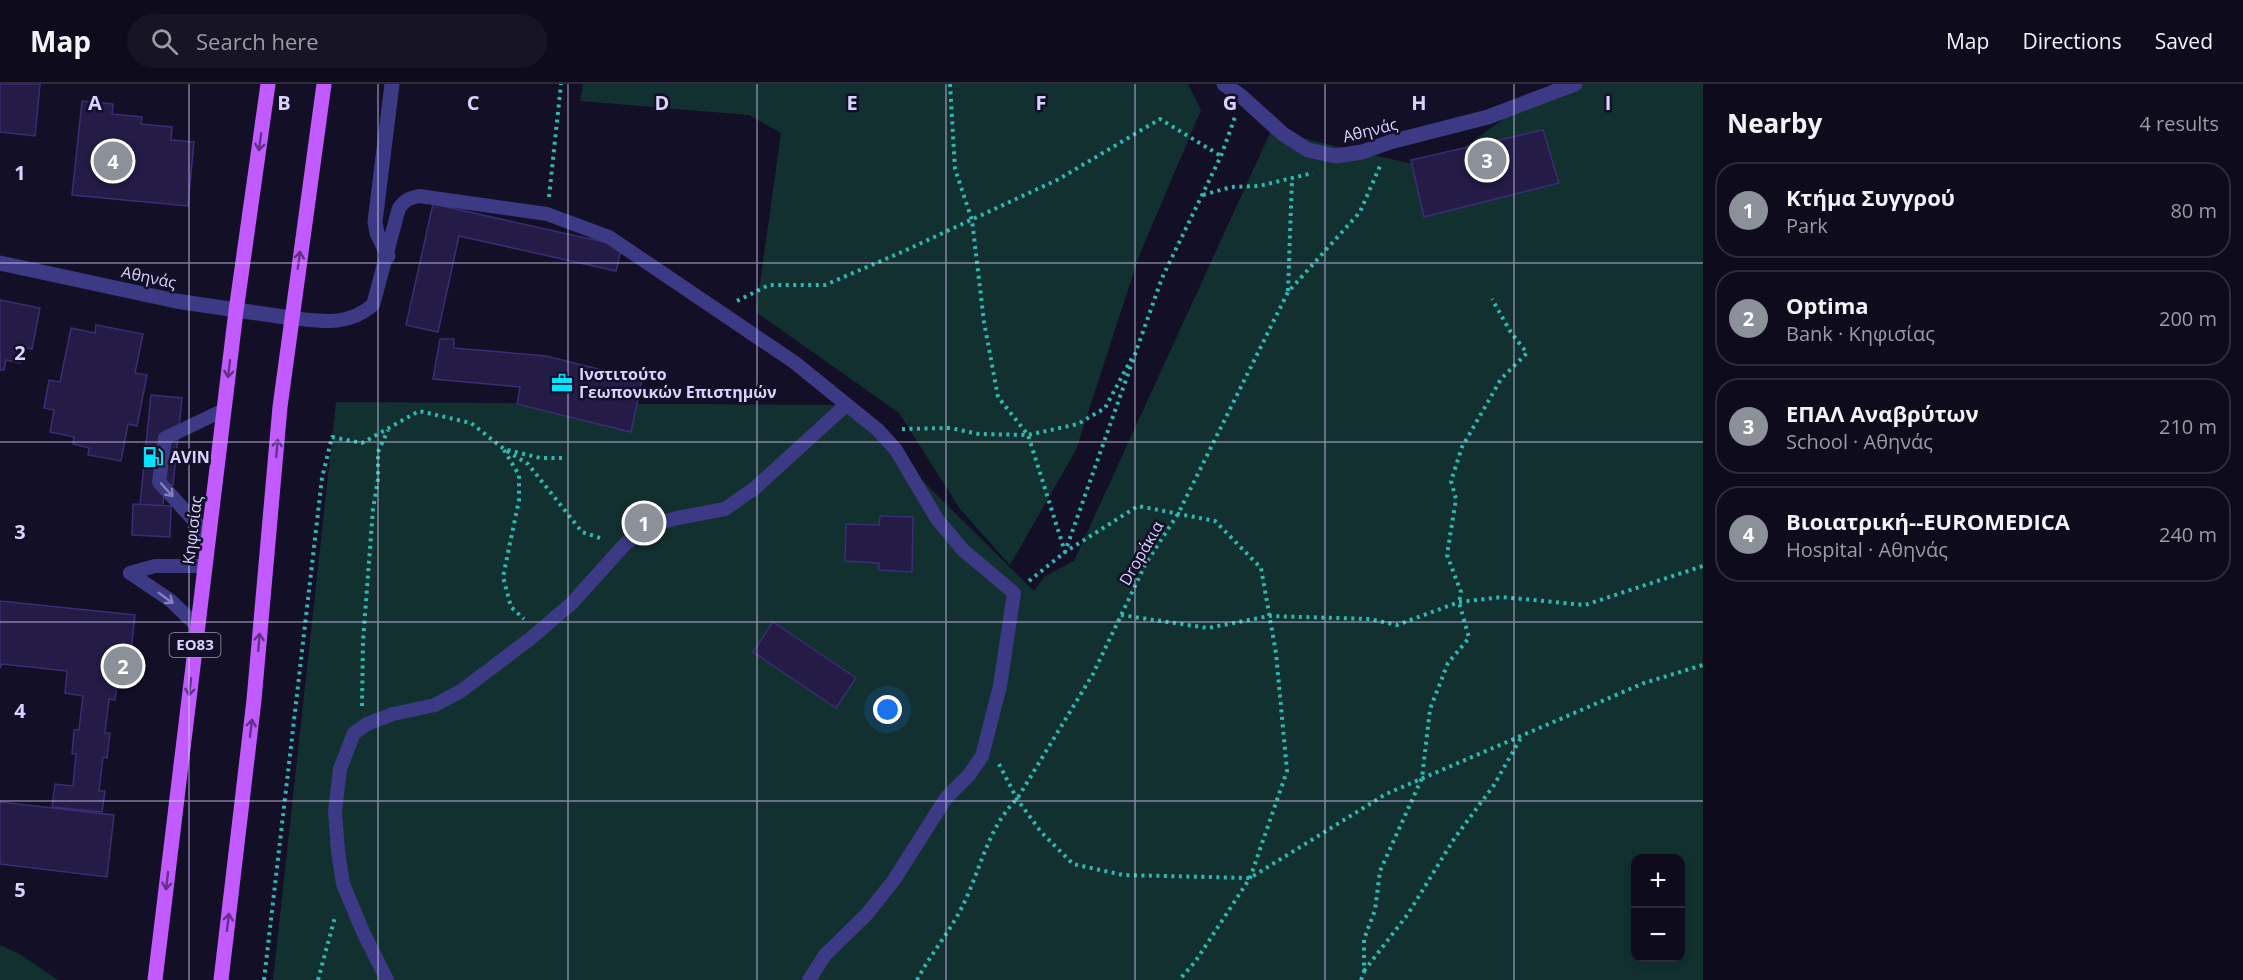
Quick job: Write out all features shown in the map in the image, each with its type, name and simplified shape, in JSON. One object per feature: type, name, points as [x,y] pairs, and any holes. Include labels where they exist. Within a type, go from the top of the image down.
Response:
[{"type":"main road","name":"Κηφισίας","points":[[155,980],[236,311],[268,84]]},
{"type":"main road","points":[[221,980],[254,700],[280,407],[324,84]]},
{"type":"street","points":[[388,256],[376,233],[375,222],[392,84]]},
{"type":"street","name":"Αθηνάς","points":[[1224,84],[1241,96],[1283,134],[1308,150],[1336,156],[1362,152],[1390,142],[1488,117],[1575,84]]},
{"type":"street","name":"Αθηνάς","points":[[0,263],[176,301],[291,318]]},
{"type":"lane","points":[[291,318],[330,322],[347,320],[362,314],[373,305],[388,256],[399,208],[411,197],[419,196],[547,214],[609,237],[794,362],[878,430],[896,450],[937,519],[956,543],[1014,593],[1000,686],[982,756],[969,775],[946,798],[894,880],[867,914],[825,955],[809,980]]},
{"type":"lane","points":[[387,980],[363,932],[344,884],[338,851],[335,811],[340,769],[354,733],[367,724],[393,714],[435,705],[461,691],[530,639],[572,603],[626,543],[654,525],[725,509],[755,488],[846,405]]},
{"type":"lane","points":[[209,537],[159,482],[165,438],[224,410]]},
{"type":"lane","points":[[198,627],[170,600],[130,573],[155,566],[205,566]]},
{"type":"path","points":[[547,214],[561,84]]},
{"type":"path","points":[[950,84],[955,169],[972,220],[984,322],[998,397],[1028,435],[1065,552]]},
{"type":"path","points":[[1065,552],[1162,278],[1221,156],[1241,96]]},
{"type":"path","points":[[717,310],[770,285],[825,285],[1059,179],[1160,119],[1221,156]]},
{"type":"path","name":"Dropάκια","points":[[917,980],[929,957],[960,911],[978,875],[988,844],[1005,811],[1017,799],[1093,674],[1146,563],[1178,514],[1288,292],[1360,212],[1390,142]]},
{"type":"path","points":[[1202,195],[1231,187],[1259,186],[1315,173]]},
{"type":"path","points":[[1288,292],[1292,178]]},
{"type":"path","points":[[1364,972],[1364,939],[1375,910],[1380,871],[1422,778],[1430,709],[1448,663],[1469,639],[1459,602],[1461,592],[1447,555],[1456,499],[1451,481],[1462,447],[1501,379],[1527,353],[1510,331],[1492,299]]},
{"type":"path","points":[[878,430],[950,428],[979,434],[1028,435],[1078,424],[1106,408],[1138,345]]},
{"type":"path","points":[[264,980],[322,478],[332,437],[362,443],[419,411],[471,423],[504,449],[528,464],[582,532],[609,541],[626,543]]},
{"type":"path","points":[[354,733],[364,702],[363,641],[378,479],[378,452],[388,430]]},
{"type":"path","points":[[504,449],[540,458],[562,458]]},
{"type":"path","points":[[504,449],[519,475],[519,500],[503,577],[511,607],[530,625]]},
{"type":"path","points":[[1014,593],[1065,552],[1138,506],[1215,521],[1261,568],[1276,653],[1287,771],[1250,878],[1195,962],[1179,980]]},
{"type":"path","points":[[1121,615],[1208,628],[1269,616],[1370,619],[1397,625],[1459,602],[1502,597],[1585,605],[1703,566]]},
{"type":"path","points":[[990,732],[995,755],[1017,799],[1041,832],[1073,864],[1123,875],[1250,878],[1386,794],[1644,683],[1703,665]]},
{"type":"path","points":[[1361,980],[1364,972],[1408,914],[1454,839],[1494,785],[1522,735]]},
{"type":"path","points":[[318,980],[344,884]]},
{"type":"green space","points":[[583,84],[1188,84],[1201,110],[1139,256],[1076,450],[1010,565],[960,509],[899,413],[756,312],[781,133],[749,115],[580,101]]},
{"type":"green space","points":[[1552,84],[1703,84],[1703,980],[273,980],[336,402],[846,405],[1034,591],[1044,577],[1074,561],[1271,131],[1434,169]]},
{"type":"green space","points":[[0,945],[21,955],[58,980],[0,980]]},
{"type":"building","points":[[0,84],[40,84],[35,136],[0,132]]},
{"type":"building","points":[[82,101],[113,104],[112,114],[142,117],[141,124],[172,127],[171,140],[194,142],[188,206],[72,195]]},
{"type":"building","points":[[1543,130],[1559,183],[1424,217],[1411,160]]},
{"type":"building","points":[[433,204],[622,246],[616,271],[459,236],[438,332],[406,325]]},
{"type":"building","points":[[0,300],[40,308],[32,349],[23,347],[20,363],[6,360],[4,370],[0,370]]},
{"type":"building","points":[[96,325],[143,334],[135,373],[147,375],[137,426],[128,424],[121,461],[88,455],[89,448],[73,444],[74,437],[50,432],[54,410],[44,408],[49,380],[60,382],[71,328],[95,333]]},
{"type":"building","name":"Ινστιτούτο Γεωπονικών Επιστημών","points":[[440,339],[454,339],[454,348],[546,356],[642,380],[631,432],[517,404],[520,387],[433,379]]},
{"type":"building","points":[[151,395],[182,398],[173,485],[165,484],[163,506],[140,505]]},
{"type":"building","points":[[133,504],[171,506],[170,537],[132,535]]},
{"type":"building","points":[[880,516],[913,517],[912,572],[879,570],[879,563],[845,561],[846,524],[879,525]]},
{"type":"building","points":[[0,601],[135,615],[128,678],[118,677],[115,700],[109,699],[105,733],[110,733],[107,758],[103,757],[99,791],[105,791],[102,812],[52,807],[55,784],[73,786],[76,754],[72,754],[74,730],[79,730],[83,696],[65,693],[67,671],[2,664],[0,668]]},
{"type":"building","points":[[773,622],[856,678],[836,708],[753,652]]},
{"type":"building","points":[[0,802],[114,815],[107,877],[0,864]]},
{"type":"place","name":"ΕΠΑΛ Αναβρύτων","points":[[1487,160]]},
{"type":"place","name":"Βιοιατρική--EUROMEDICA","points":[[113,161]]},
{"type":"place","name":"Ινστιτούτο Γεωπονικών Επιστημών","points":[[562,383]]},
{"type":"place","name":"AVIN","points":[[153,457]]},
{"type":"place","name":"Κτήμα Συγγρού","points":[[644,523]]},
{"type":"place","name":"Optima","points":[[123,666]]}]
